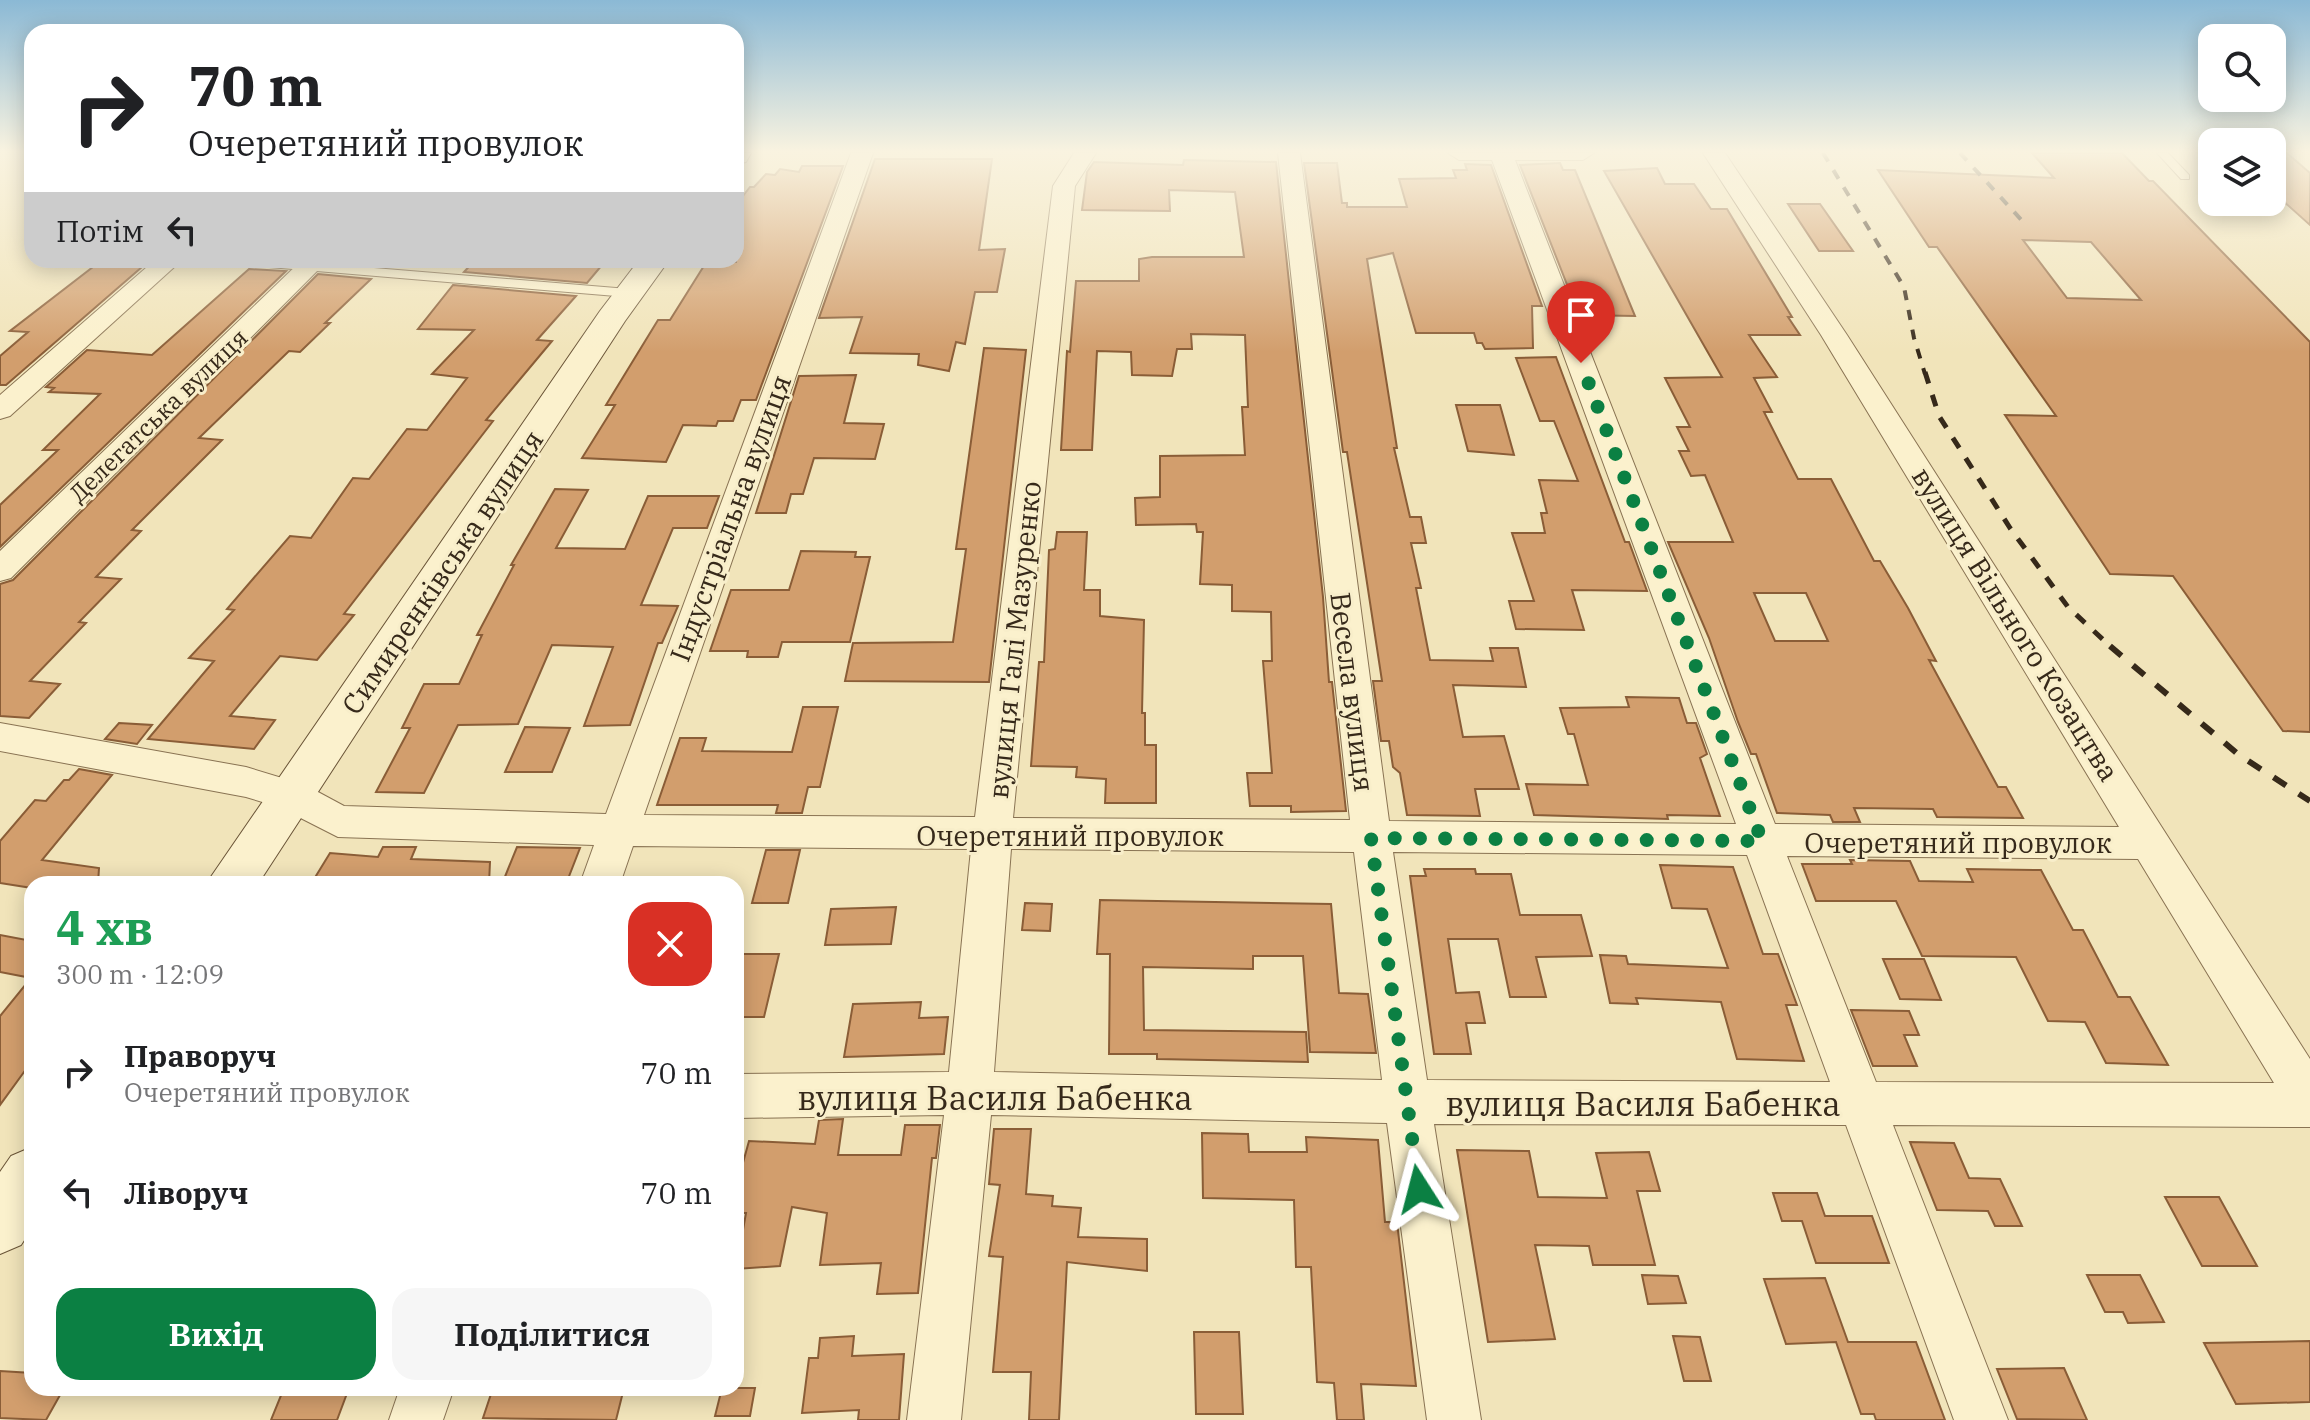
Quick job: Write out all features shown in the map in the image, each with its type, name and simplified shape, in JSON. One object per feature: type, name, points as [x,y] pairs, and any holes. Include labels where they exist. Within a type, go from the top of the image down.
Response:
[{"type":"main road","name":"Симиренківська вулиця","points":[[237,876],[648,268]]},
{"type":"main road","points":[[0,1224],[24,1188]]},
{"type":"street","name":"Індустріальна вулиця","points":[[603,876],[838,219]]},
{"type":"street","name":"вулиця Галі Мазуренко","points":[[934,1420],[970,1093],[992,835],[1060,219]]},
{"type":"street","name":"Весела вулиця","points":[[1296,219],[1371,838],[1406,1102],[1454,1420]]},
{"type":"street","points":[[1526,219],[1981,1420]]},
{"type":"street","name":"вулиця Вільного Козацтва","points":[[1758,219],[1834,335],[2153,843],[2310,1102]]},
{"type":"street","points":[[0,410],[161,268]]},
{"type":"street","name":"Делегатська вулиця","points":[[0,570],[308,268]]},
{"type":"street","name":"Очеретяний провулок","points":[[0,737],[246,782],[292,796],[338,821],[617,830],[992,835],[2153,843]]},
{"type":"street","name":"вулиця Василя Бабенка","points":[[744,1096],[970,1093],[1406,1102],[2310,1102]]},
{"type":"street","points":[[416,1420],[424,1396]]},
{"type":"lane","points":[[356,268],[628,293]]},
{"type":"building","points":[[744,219],[823,219],[756,400],[741,400],[733,421],[718,421],[716,426],[683,425],[666,462],[582,458],[615,405],[606,405],[658,320],[670,320],[703,268],[744,268]]},
{"type":"building","points":[[854,219],[983,219],[979,250],[1005,249],[997,292],[975,292],[965,344],[956,342],[949,371],[918,365],[919,354],[850,353],[862,317],[819,318]]},
{"type":"building","points":[[1239,219],[1282,219],[1323,597],[1329,682],[1332,682],[1346,811],[1291,812],[1291,806],[1250,806],[1247,773],[1272,773],[1263,661],[1272,661],[1271,612],[1232,611],[1232,585],[1200,584],[1203,532],[1197,532],[1196,524],[1136,525],[1135,498],[1160,497],[1160,456],[1245,455],[1242,407],[1248,407],[1245,335],[1191,334],[1192,349],[1177,349],[1172,376],[1132,375],[1131,352],[1097,351],[1092,450],[1061,450],[1067,351],[1070,352],[1076,281],[1139,281],[1139,259],[1152,257],[1244,257]]},
{"type":"building","points":[[1312,219],[1511,219],[1542,306],[1532,306],[1533,348],[1485,349],[1482,343],[1477,343],[1474,333],[1416,333],[1393,253],[1367,259],[1397,448],[1394,448],[1410,517],[1421,517],[1426,543],[1411,543],[1421,588],[1416,588],[1430,660],[1493,661],[1490,648],[1518,648],[1526,687],[1453,685],[1463,737],[1504,736],[1519,789],[1475,789],[1480,816],[1407,815],[1400,773],[1393,767],[1389,741],[1381,741],[1373,681],[1382,681],[1347,452],[1343,452]]},
{"type":"building","points":[[1541,219],[1595,219],[1635,316],[1579,315]]},
{"type":"building","points":[[1632,219],[1733,219],[1800,335],[1749,335],[1777,377],[1754,378],[1772,412],[1764,412],[1798,479],[1831,479],[1874,561],[1880,561],[1908,608],[1936,661],[1929,660],[1998,787],[2006,787],[2023,818],[1937,817],[1933,809],[1854,808],[1860,822],[1833,822],[1830,815],[1777,813],[1756,754],[1751,754],[1709,638],[1668,542],[1733,542],[1705,475],[1691,476],[1679,451],[1689,451],[1677,427],[1690,427],[1665,378],[1722,377]],"holes":[[[1754,593],[1806,593],[1828,641],[1775,641]]]},
{"type":"building","points":[[1798,219],[1831,219],[1853,251],[1819,251]]},
{"type":"building","points":[[1911,219],[2190,219],[2310,342],[2310,732],[2283,731],[2173,576],[2110,574],[2005,415],[2056,416],[1937,247],[1929,247]],"holes":[[[2023,240],[2091,242],[2141,300],[2067,298]]]},
{"type":"building","points":[[92,268],[141,268],[6,385],[0,385],[0,356],[28,332],[10,331]]},
{"type":"building","points":[[468,268],[600,268],[587,283],[464,272]]},
{"type":"building","points":[[249,269],[286,271],[0,547],[0,505],[58,450],[43,450],[100,394],[49,392],[54,388],[46,387],[87,350],[152,355]]},
{"type":"building","points":[[318,274],[371,279],[300,352],[289,351],[199,438],[222,440],[132,530],[141,531],[96,577],[121,579],[79,622],[86,623],[30,681],[60,684],[29,718],[0,716],[0,584],[13,580]]},
{"type":"building","points":[[453,285],[576,296],[537,340],[552,341],[486,420],[493,421],[344,614],[354,615],[317,660],[280,656],[230,716],[275,720],[254,749],[148,739],[214,661],[189,658],[234,610],[227,609],[290,536],[311,538],[353,478],[369,479],[407,429],[427,430],[467,378],[432,374],[474,330],[418,329]]},
{"type":"building","points":[[984,348],[1026,350],[989,682],[845,681],[853,643],[953,642],[966,549],[956,549]]},
{"type":"building","points":[[1556,357],[1625,542],[1629,542],[1647,591],[1572,590],[1584,630],[1516,629],[1509,601],[1534,601],[1512,533],[1545,533],[1541,513],[1547,513],[1539,480],[1578,481],[1554,421],[1540,421],[1516,358]]},
{"type":"building","points":[[856,375],[844,423],[884,424],[875,459],[814,458],[803,494],[791,494],[786,513],[756,513],[799,376]]},
{"type":"building","points":[[1456,405],[1500,405],[1514,455],[1468,451]]},
{"type":"building","points":[[555,489],[588,490],[556,548],[625,549],[648,496],[719,496],[707,528],[673,528],[641,605],[678,606],[662,643],[658,643],[630,725],[584,726],[613,647],[552,645],[518,724],[458,725],[424,793],[376,792],[410,728],[402,728],[424,684],[459,684],[482,635],[477,635],[514,565],[511,565]]},
{"type":"building","points":[[1057,532],[1087,532],[1084,590],[1100,590],[1100,616],[1144,620],[1142,713],[1145,713],[1145,745],[1156,745],[1156,803],[1105,803],[1106,779],[1076,777],[1077,767],[1031,766],[1039,662],[1044,662],[1049,550],[1055,549]]},
{"type":"building","points":[[801,551],[856,552],[855,557],[870,557],[850,642],[782,642],[778,657],[747,657],[748,651],[710,651],[731,590],[789,590]]},
{"type":"building","points":[[1626,697],[1679,698],[1687,723],[1696,723],[1707,754],[1700,758],[1720,816],[1667,815],[1668,819],[1534,815],[1526,784],[1588,785],[1574,734],[1568,734],[1560,708],[1629,707]]},
{"type":"building","points":[[803,707],[838,707],[820,787],[808,787],[802,813],[776,813],[778,805],[657,805],[680,738],[706,738],[702,751],[792,752]]},
{"type":"building","points":[[119,723],[152,725],[137,744],[105,739]]},
{"type":"building","points":[[525,727],[570,728],[552,772],[505,772]]},
{"type":"building","points":[[79,769],[112,775],[42,860],[99,868],[98,876],[24,876],[24,887],[0,883],[0,841],[35,800],[46,801],[64,780],[69,780]]},
{"type":"building","points":[[383,847],[416,847],[411,859],[490,862],[489,876],[316,876],[330,853],[378,857]]},
{"type":"building","points":[[517,847],[580,848],[569,876],[505,876]]},
{"type":"building","points":[[766,850],[800,850],[788,903],[752,903]]},
{"type":"building","points":[[1850,860],[1910,861],[1919,881],[1973,882],[1967,869],[2041,870],[2073,930],[2083,930],[2118,997],[2130,997],[2168,1065],[2106,1063],[2085,1022],[2048,1021],[2016,957],[1922,956],[1896,901],[1816,901],[1802,864],[1852,864]]},
{"type":"building","points":[[1660,865],[1733,867],[1763,954],[1778,954],[1797,1005],[1786,1005],[1804,1061],[1737,1059],[1721,1002],[1636,998],[1638,1004],[1610,1003],[1600,955],[1626,956],[1628,964],[1728,968],[1707,909],[1672,908]]},
{"type":"building","points":[[1424,869],[1475,869],[1476,874],[1511,874],[1520,915],[1581,915],[1592,956],[1536,957],[1546,997],[1510,997],[1498,939],[1448,939],[1456,993],[1479,992],[1485,1023],[1466,1023],[1471,1054],[1434,1054],[1410,876],[1426,876]]},
{"type":"building","points":[[1100,900],[1331,904],[1339,993],[1368,994],[1376,1053],[1310,1052],[1303,956],[1253,956],[1253,969],[1143,967],[1144,1030],[1306,1032],[1308,1062],[1157,1059],[1157,1054],[1109,1054],[1110,954],[1097,954]]},
{"type":"building","points":[[1025,903],[1052,904],[1050,931],[1022,930]]},
{"type":"building","points":[[896,907],[891,944],[825,945],[831,909]]},
{"type":"building","points":[[0,935],[24,940],[24,977],[0,972]]},
{"type":"building","points":[[744,954],[779,954],[764,1017],[744,1017]]},
{"type":"building","points":[[1883,959],[1924,959],[1941,1000],[1900,999]]},
{"type":"building","points":[[24,987],[24,1072],[0,1105],[0,1016]]},
{"type":"building","points":[[921,1002],[919,1018],[948,1017],[944,1054],[844,1057],[853,1004]]},
{"type":"building","points":[[1851,1010],[1909,1011],[1919,1035],[1904,1035],[1917,1066],[1873,1066]]},
{"type":"building","points":[[843,1119],[838,1155],[901,1155],[905,1125],[940,1125],[936,1158],[932,1158],[918,1293],[877,1294],[881,1263],[820,1265],[827,1213],[792,1207],[780,1266],[744,1268],[744,1159],[749,1141],[815,1144],[819,1120]]},
{"type":"building","points":[[994,1129],[1031,1129],[1026,1194],[1053,1196],[1052,1206],[1081,1208],[1078,1237],[1147,1239],[1147,1271],[1067,1262],[1059,1420],[1029,1420],[1031,1372],[993,1372],[1003,1257],[989,1256],[1000,1185],[989,1184]]},
{"type":"building","points":[[1202,1133],[1248,1134],[1249,1152],[1307,1152],[1306,1137],[1378,1140],[1385,1222],[1397,1222],[1416,1386],[1361,1384],[1364,1420],[1337,1420],[1334,1383],[1317,1382],[1311,1267],[1296,1267],[1294,1200],[1203,1198]]},
{"type":"building","points":[[1910,1142],[1954,1143],[1969,1178],[2000,1179],[2022,1226],[1995,1226],[1988,1211],[1937,1210]]},
{"type":"building","points":[[1457,1150],[1529,1151],[1538,1197],[1607,1198],[1596,1153],[1649,1152],[1660,1191],[1637,1191],[1655,1265],[1593,1265],[1589,1246],[1535,1245],[1555,1339],[1488,1342]]},
{"type":"building","points":[[1773,1193],[1817,1193],[1825,1216],[1872,1216],[1889,1263],[1816,1263],[1802,1221],[1782,1221]]},
{"type":"building","points":[[2165,1197],[2219,1197],[2257,1266],[2202,1266]]},
{"type":"building","points":[[1642,1275],[1678,1276],[1686,1303],[1648,1304]]},
{"type":"building","points":[[2087,1275],[2140,1275],[2164,1322],[2128,1323],[2123,1312],[2105,1312]]},
{"type":"building","points":[[1825,1278],[1848,1342],[1916,1342],[1945,1420],[1876,1420],[1874,1414],[1861,1414],[1836,1342],[1786,1344],[1764,1279]]},
{"type":"building","points":[[1194,1332],[1239,1332],[1243,1414],[1196,1414]]},
{"type":"building","points":[[854,1336],[852,1356],[904,1354],[899,1420],[858,1420],[859,1410],[802,1413],[809,1358],[818,1358],[820,1338]]},
{"type":"building","points":[[1673,1336],[1700,1337],[1711,1381],[1684,1381]]},
{"type":"building","points":[[2310,1341],[2310,1402],[2236,1404],[2204,1343]]},
{"type":"building","points":[[2064,1368],[2087,1420],[2017,1419],[1997,1369]]},
{"type":"building","points":[[0,1371],[24,1372],[24,1396],[60,1396],[46,1420],[0,1418]]},
{"type":"building","points":[[744,1388],[755,1388],[750,1416],[715,1416],[720,1396],[744,1396]]},
{"type":"building","points":[[281,1396],[346,1396],[337,1420],[271,1420]]},
{"type":"building","points":[[490,1396],[622,1396],[616,1420],[483,1418]]},
{"type":"railway","points":[[1863,219],[1904,287],[1925,374]]},
{"type":"railway","points":[[2021,219],[2027,226]]},
{"type":"railway","points":[[1925,372],[1939,416],[2010,528],[2068,607],[2112,648]]},
{"type":"railway","points":[[2110,646],[2239,755],[2310,801]]},
{"type":"route","points":[[1419,1189],[1371,838],[1762,841],[1581,363]]}]
